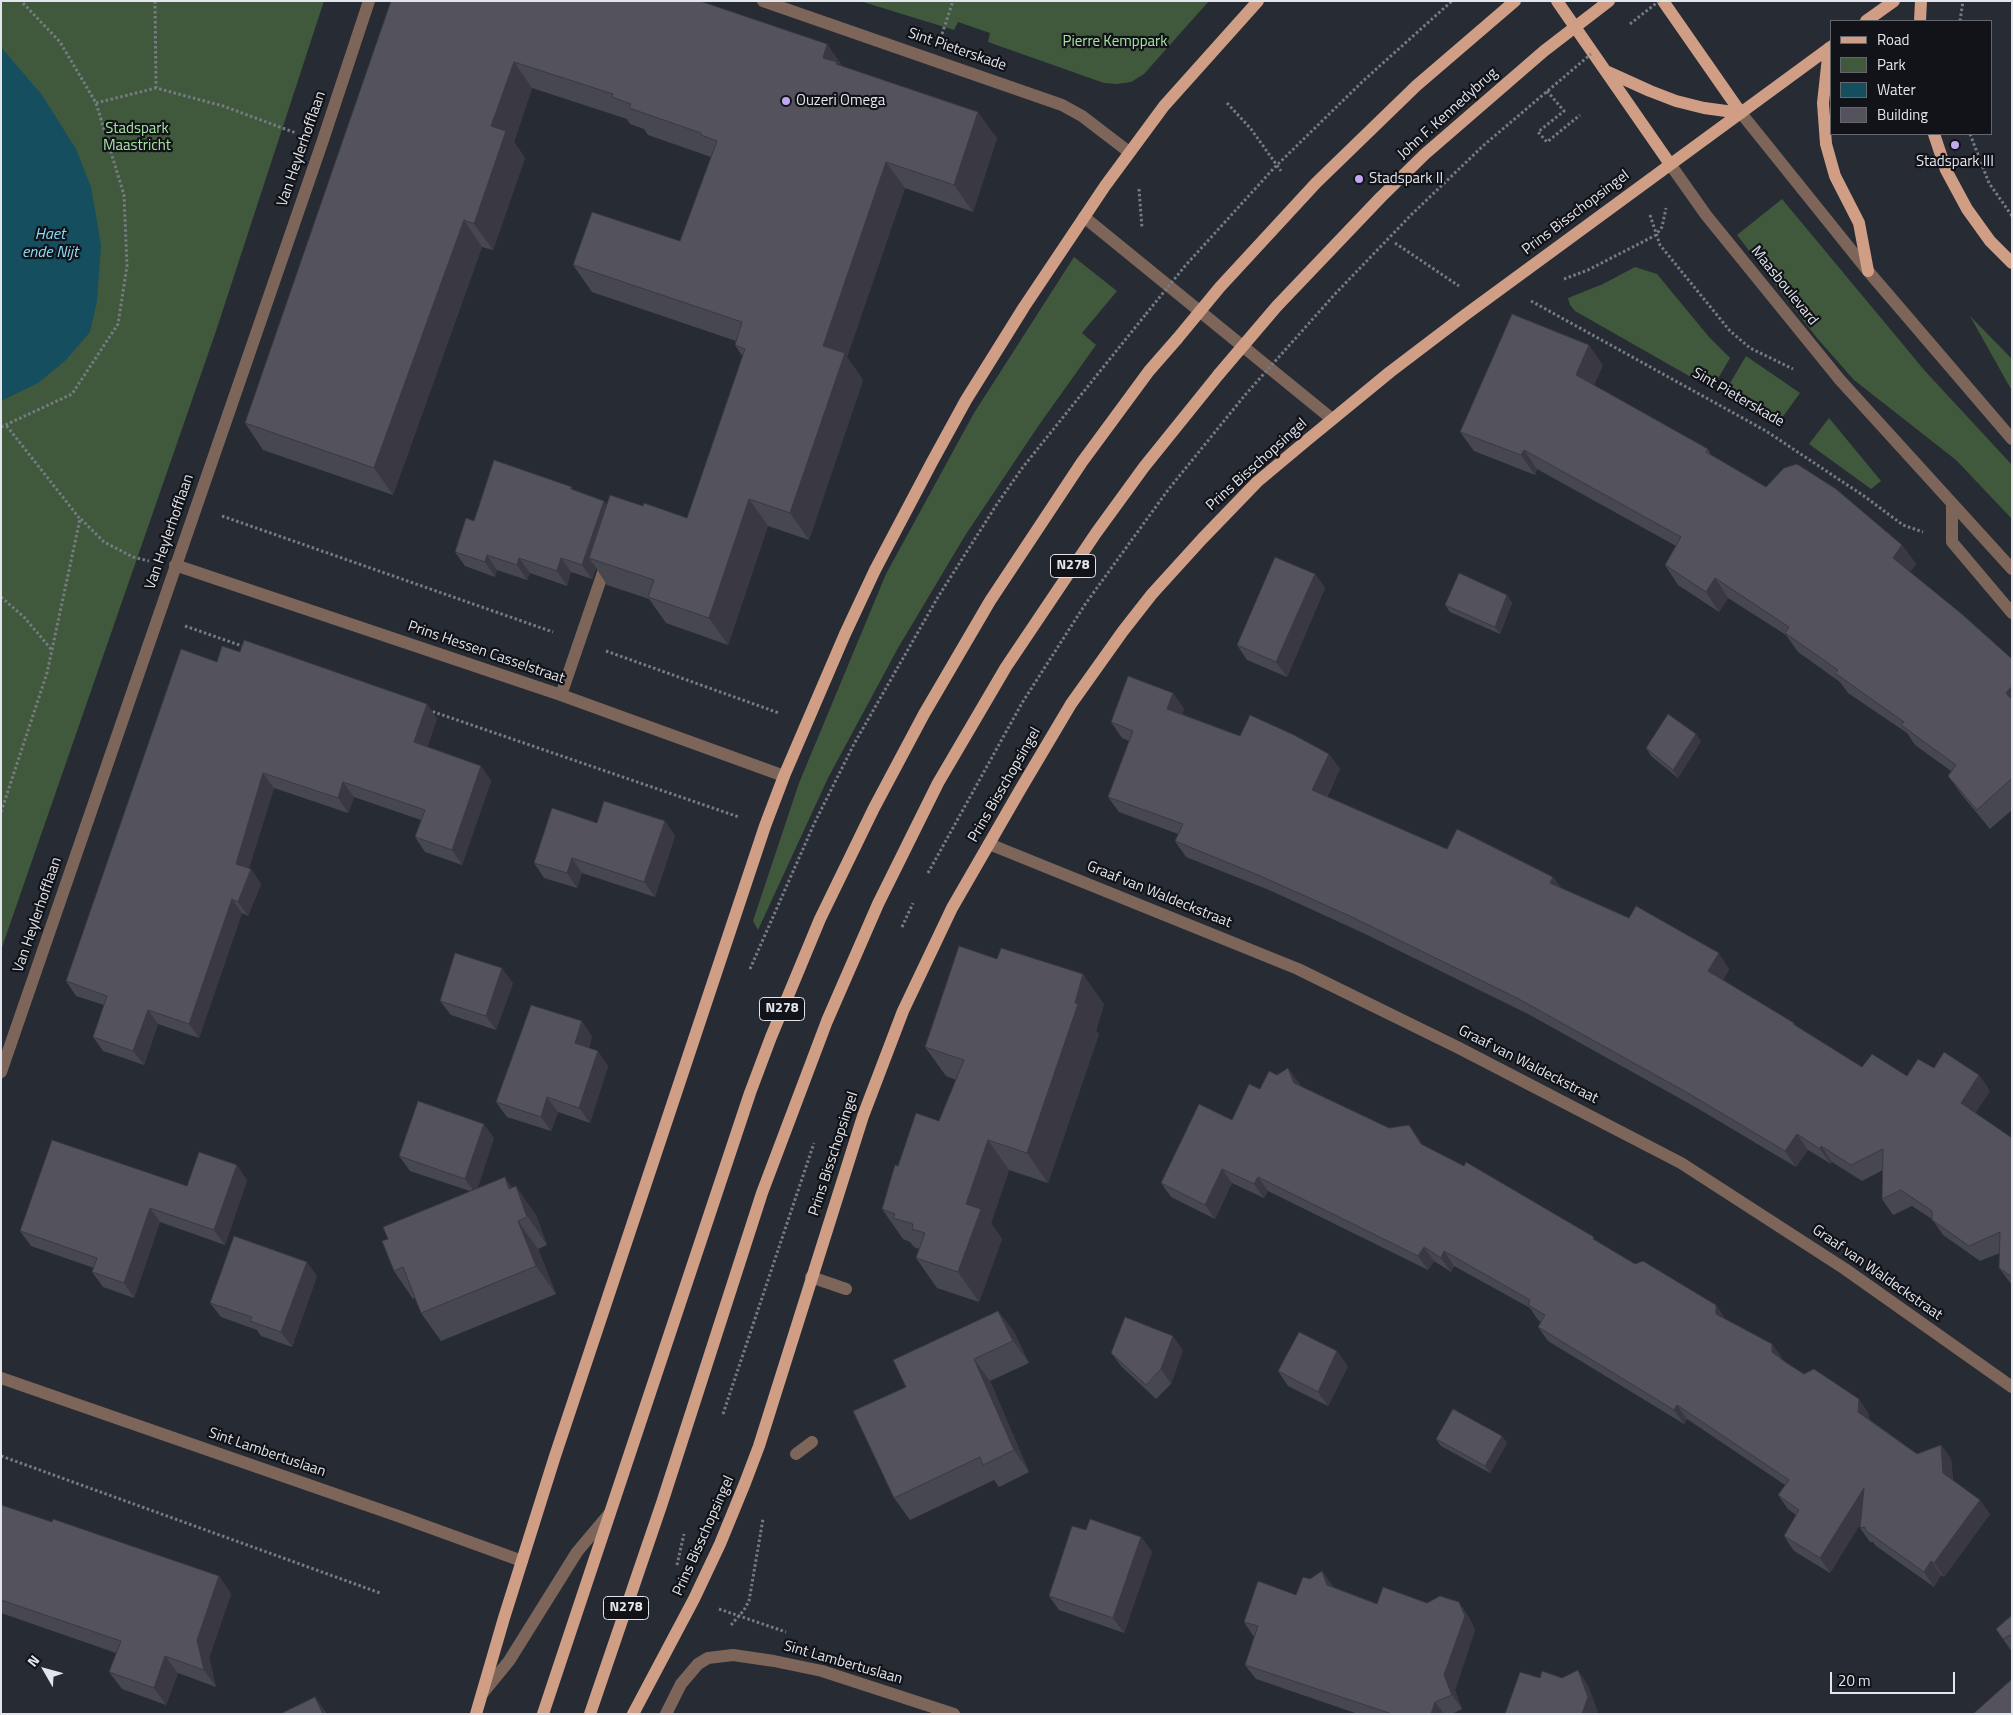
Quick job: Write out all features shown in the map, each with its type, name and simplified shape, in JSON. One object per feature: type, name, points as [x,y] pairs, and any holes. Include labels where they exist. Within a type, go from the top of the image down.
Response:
[{"type":"main road","points":[[476,1714],[555,1456],[765,826],[806,722],[875,570],[932,462],[998,348],[1084,217],[1128,152],[1164,106],[1258,1]]},
{"type":"main road","name":"N278","points":[[542,1714],[750,1093],[793,982],[848,858],[924,714],[990,601],[1082,462],[1149,371],[1263,239],[1329,169],[1416,86],[1515,1]]},
{"type":"main road","name":"Maasboulevard","points":[[1557,1],[1670,164]]},
{"type":"main road","name":"John F. Kennedybrug","points":[[590,1714],[659,1512],[762,1193],[824,1029],[848,970],[882,896],[938,783],[1006,667],[1101,526],[1144,467],[1276,306],[1381,197],[1426,154],[1529,64],[1609,1]]},
{"type":"main road","points":[[1661,1],[1741,113]]},
{"type":"main road","points":[[1867,20],[1894,1]]},
{"type":"main road","points":[[1920,20],[1921,1]]},
{"type":"main road","name":"Prins Bisschopsingel","points":[[633,1714],[681,1625],[731,1519],[759,1446],[863,1116],[903,1011],[952,908],[1071,704],[1117,638],[1202,539],[1257,482],[1332,419],[1390,372],[1592,220],[1830,48]]},
{"type":"main road","points":[[1830,54],[1823,103],[1826,144],[1835,176],[1859,223],[1868,271]]},
{"type":"main road","points":[[1607,72],[1676,101],[1704,108],[1741,113]]},
{"type":"main road","points":[[1934,135],[1946,170],[1967,209],[1990,241],[2012,263]]},
{"type":"street","name":"Van Heylerhofflaan","points":[[1,1072],[322,143],[369,1]]},
{"type":"street","name":"Sint Pieterskade","points":[[763,1],[1062,105],[1082,116],[1128,152]]},
{"type":"street","points":[[1741,113],[1868,271],[2012,439]]},
{"type":"street","name":"Maasboulevard","points":[[1670,164],[1706,215],[1802,336],[1952,504],[2012,568]]},
{"type":"street","points":[[1084,217],[1332,419]]},
{"type":"street","points":[[1952,504],[1952,542],[2012,613]]},
{"type":"street","points":[[561,696],[611,551]]},
{"type":"street","name":"Prins Hessen Casselstraat","points":[[176,565],[561,696],[784,776]]},
{"type":"street","name":"Graaf van Waldeckstraat","points":[[990,844],[1298,969],[1459,1048],[1640,1141],[1681,1163],[1793,1234],[1901,1308],[2012,1388]]},
{"type":"street","points":[[811,1277],[846,1289]]},
{"type":"street","name":"Sint Lambertuslaan","points":[[1,1378],[522,1561]]},
{"type":"street","points":[[796,1454],[812,1442]]},
{"type":"street","points":[[482,1694],[508,1661],[577,1552],[609,1514]]},
{"type":"street","name":"Sint Lambertuslaan","points":[[666,1714],[688,1674],[708,1658],[721,1655],[754,1657],[838,1676],[954,1714]]},
{"type":"path","points":[[1,427],[72,394],[118,324],[127,266],[124,195],[96,103],[60,42],[21,1]]},
{"type":"path","points":[[155,1],[156,88]]},
{"type":"path","points":[[944,27],[953,1]]},
{"type":"path","points":[[1146,314],[1191,258],[1274,168],[1363,81],[1452,1]]},
{"type":"path","points":[[1622,29],[1661,1]]},
{"type":"path","points":[[1960,20],[1963,1]]},
{"type":"path","points":[[1245,395],[1335,294],[1410,215],[1484,145],[1593,52]]},
{"type":"path","points":[[96,103],[156,88],[223,106],[322,143]]},
{"type":"path","points":[[1547,91],[1564,111],[1538,132],[1546,142],[1580,115]]},
{"type":"path","points":[[1227,103],[1251,128],[1281,171]]},
{"type":"path","points":[[1970,135],[1989,183],[2012,216]]},
{"type":"path","points":[[1128,152],[1134,164],[1138,183],[1145,266]]},
{"type":"path","points":[[1556,282],[1588,270],[1656,235],[1662,227],[1665,217]]},
{"type":"path","points":[[1654,226],[1660,245],[1730,331],[1750,348],[1793,370]]},
{"type":"path","points":[[1396,243],[1432,269],[1462,287]]},
{"type":"path","name":"Sint Pieterskade","points":[[1505,287],[1766,431],[1864,496],[1903,525],[1952,542]]},
{"type":"path","points":[[6,425],[80,519],[104,542],[132,557],[176,565]]},
{"type":"path","points":[[196,506],[806,722]]},
{"type":"path","points":[[1,812],[47,673],[80,519]]},
{"type":"path","points":[[1,596],[24,617],[51,649]]},
{"type":"path","points":[[158,617],[252,649]]},
{"type":"path","points":[[420,707],[765,826]]},
{"type":"path","points":[[1,1456],[380,1593]]},
{"type":"path","points":[[729,1628],[749,1601],[763,1516]]},
{"type":"path","points":[[714,1608],[789,1633]]},
{"type":"green space","name":"Stadspark Maastricht","points":[[1,1],[324,1],[216,331],[1,950]]},
{"type":"green space","name":"Pierre Kemppark","points":[[860,1],[1209,1],[1144,74],[1131,82],[1117,84],[1104,83],[988,42],[990,33],[958,22],[954,30]]},
{"type":"green space","points":[[1782,199],[1925,371],[2012,465],[2012,519],[1956,460],[1854,380],[1817,338],[1737,235]]},
{"type":"green space","points":[[1074,257],[1117,291],[1082,333],[1096,345],[1039,425],[966,534],[898,648],[828,778],[758,930],[753,921],[799,783],[886,574],[974,413]]},
{"type":"green space","points":[[1635,267],[1657,274],[1709,337],[1730,358],[1712,389],[1575,311],[1570,305],[1568,298],[1603,284]]},
{"type":"green space","points":[[1970,316],[2012,359],[2012,391]]},
{"type":"green space","points":[[1746,356],[1800,393],[1777,425],[1723,395]]},
{"type":"green space","points":[[1829,418],[1881,481],[1871,489],[1809,444]]},
{"type":"water","name":"Haet ende Nijt","points":[[1,47],[42,95],[76,149],[91,187],[101,245],[97,301],[90,332],[66,360],[38,383],[1,401]]},
{"type":"building","points":[[391,1],[700,1],[827,44],[823,58],[837,62],[836,64],[978,112],[954,185],[886,162],[823,346],[845,353],[790,513],[749,499],[709,618],[648,597],[654,580],[589,558],[610,495],[643,506],[644,503],[687,518],[745,349],[735,345],[742,322],[573,265],[592,212],[680,241],[717,141],[701,135],[701,133],[629,108],[631,104],[612,97],[613,94],[514,62],[491,126],[506,131],[474,224],[464,220],[374,468],[245,423]]},
{"type":"building","points":[[1512,314],[1589,345],[1576,375],[1708,449],[1706,452],[1766,487],[1784,468],[1797,464],[1836,489],[1902,545],[1893,558],[1963,615],[2012,659],[2012,686],[2006,693],[2012,700],[2012,780],[1977,810],[1948,776],[1956,765],[1901,725],[1904,722],[1835,673],[1838,670],[1785,633],[1789,627],[1715,578],[1706,592],[1665,565],[1681,537],[1524,450],[1521,455],[1460,432]]},
{"type":"building","points":[[494,460],[572,487],[571,489],[604,501],[582,565],[561,558],[557,571],[519,558],[517,565],[487,555],[485,562],[455,552],[466,518],[474,521]]},
{"type":"building","points":[[1275,557],[1315,574],[1276,662],[1237,645]]},
{"type":"building","points":[[1459,573],[1507,595],[1495,627],[1445,605]]},
{"type":"building","points":[[244,640],[427,704],[414,742],[481,766],[452,850],[415,837],[425,810],[343,782],[338,798],[263,773],[236,864],[251,869],[238,902],[232,899],[189,1024],[148,1010],[133,1051],[93,1037],[107,996],[66,981],[181,649],[217,662],[222,646],[240,652]]},
{"type":"building","points":[[1128,676],[1173,693],[1167,709],[1240,736],[1250,715],[1294,735],[1329,754],[1312,790],[1447,849],[1457,829],[1553,877],[1550,883],[1629,918],[1636,906],[1719,953],[1708,971],[1862,1067],[1872,1054],[1907,1076],[1918,1059],[1934,1068],[1944,1052],[1979,1075],[1961,1103],[2012,1138],[2012,1277],[1999,1268],[2000,1232],[1969,1246],[1932,1220],[1932,1211],[1901,1190],[1882,1199],[1883,1149],[1851,1165],[1821,1146],[1820,1149],[1797,1134],[1785,1151],[1686,1092],[1517,998],[1352,917],[1258,875],[1175,841],[1183,824],[1108,797],[1133,731],[1111,722]]},
{"type":"building","points":[[1668,714],[1696,734],[1673,770],[1646,748]]},
{"type":"building","points":[[604,801],[665,821],[644,882],[572,858],[567,873],[534,863],[552,808],[597,823]]},
{"type":"building","points":[[959,946],[997,959],[1001,948],[1083,974],[1075,1003],[1078,1004],[1027,1153],[988,1140],[966,1204],[981,1209],[958,1272],[916,1258],[925,1233],[912,1229],[913,1224],[893,1218],[895,1214],[882,1209],[895,1165],[898,1166],[916,1113],[939,1121],[964,1060],[925,1047]]},
{"type":"building","points":[[455,953],[502,968],[486,1016],[440,1001]]},
{"type":"building","points":[[531,1005],[582,1021],[575,1043],[598,1051],[579,1108],[547,1097],[541,1117],[496,1102]]},
{"type":"building","points":[[1288,1068],[1294,1083],[1389,1128],[1409,1125],[1421,1144],[1464,1166],[1466,1162],[1594,1237],[1593,1239],[1635,1264],[1643,1261],[1716,1305],[1716,1314],[1772,1344],[1772,1352],[1788,1364],[1804,1374],[1814,1369],[1859,1399],[1858,1412],[1917,1454],[1941,1445],[1943,1473],[1980,1500],[1934,1563],[1931,1561],[1924,1572],[1866,1531],[1865,1527],[1860,1528],[1864,1488],[1820,1558],[1784,1536],[1799,1510],[1778,1495],[1789,1480],[1677,1405],[1674,1410],[1538,1327],[1545,1315],[1528,1305],[1530,1300],[1444,1251],[1441,1258],[1424,1247],[1418,1256],[1258,1177],[1254,1184],[1222,1169],[1205,1205],[1161,1183],[1199,1104],[1232,1120],[1249,1084],[1260,1089],[1269,1071],[1277,1075]]},
{"type":"building","points":[[418,1101],[484,1124],[465,1179],[399,1156]]},
{"type":"building","points":[[52,1140],[187,1186],[199,1152],[237,1165],[214,1230],[150,1208],[124,1283],[92,1272],[97,1258],[20,1231]]},
{"type":"building","points":[[505,1177],[509,1189],[516,1186],[527,1217],[518,1221],[536,1266],[421,1313],[403,1267],[394,1271],[382,1241],[388,1239],[383,1227]]},
{"type":"building","points":[[234,1236],[307,1262],[281,1332],[250,1321],[252,1317],[210,1303]]},
{"type":"building","points":[[998,1311],[1013,1341],[974,1359],[1014,1450],[983,1465],[980,1457],[894,1498],[853,1411],[906,1387],[893,1360]]},
{"type":"building","points":[[1125,1317],[1173,1336],[1161,1369],[1146,1385],[1111,1353]]},
{"type":"building","points":[[1299,1332],[1337,1351],[1318,1392],[1278,1371]]},
{"type":"building","points":[[1453,1409],[1502,1436],[1485,1466],[1436,1439]]},
{"type":"building","points":[[1,1505],[52,1522],[53,1519],[219,1576],[197,1640],[204,1670],[165,1656],[154,1688],[109,1672],[121,1641],[1,1600]]},
{"type":"building","points":[[1090,1519],[1141,1537],[1113,1618],[1049,1596],[1072,1526],[1086,1530]]},
{"type":"building","points":[[1322,1571],[1327,1585],[1377,1604],[1383,1587],[1427,1603],[1440,1596],[1459,1602],[1465,1616],[1444,1675],[1452,1695],[1435,1702],[1431,1714],[1392,1714],[1245,1665],[1258,1626],[1244,1622],[1258,1581],[1296,1595],[1303,1577],[1310,1579]]},
{"type":"building","points":[[2012,1615],[2012,1634],[2003,1639],[1996,1629]]},
{"type":"building","points":[[1578,1670],[1588,1697],[1582,1714],[1505,1714],[1520,1672],[1540,1678],[1542,1671],[1562,1678]]},
{"type":"building","points":[[2012,1679],[2012,1714],[1973,1714]]},
{"type":"building","points":[[315,1697],[323,1714],[280,1714]]},
{"type":"place","name":"Ouzeri Omega","points":[[786,101]]},
{"type":"place","name":"Stadspark III","points":[[1955,145]]},
{"type":"place","name":"Stadspark II","points":[[1359,179]]}]
